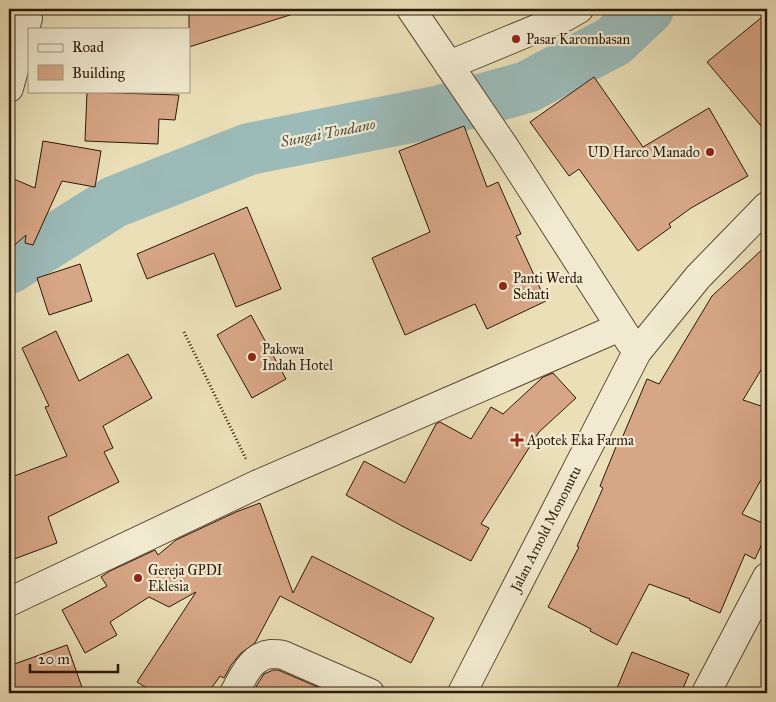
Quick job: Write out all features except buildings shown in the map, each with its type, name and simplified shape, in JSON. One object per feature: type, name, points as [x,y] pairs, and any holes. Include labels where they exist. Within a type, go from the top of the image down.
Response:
[{"type":"street","points":[[411,9],[506,149],[637,352]]},
{"type":"street","points":[[451,68],[579,9]]},
{"type":"street","points":[[9,44],[32,13]]},
{"type":"street","points":[[9,88],[32,13]]},
{"type":"street","name":"Jalan Arnold Mononutu","points":[[462,693],[637,352],[698,277],[766,209]]},
{"type":"street","points":[[9,602],[258,484],[620,327]]},
{"type":"street","points":[[706,693],[767,577]]},
{"type":"street","points":[[234,693],[254,660],[270,654],[283,654],[370,693]]},
{"type":"path","points":[[184,332],[258,484]]},
{"type":"waterway","name":"Sungai Tondano","points":[[9,268],[114,202],[249,149],[436,112],[527,87],[614,41],[648,9]]},
{"type":"place","name":"Pasar Karombasan","points":[[516,39]]},
{"type":"place","name":"UD Harco Manado","points":[[710,152]]},
{"type":"place","name":"Panti Werda Sehati","points":[[503,286]]},
{"type":"place","name":"Pakowa Indah Hotel","points":[[252,357]]},
{"type":"place","name":"Apotek Eka Farma","points":[[517,440]]},
{"type":"place","name":"Gereja GPDI Eklesia","points":[[138,578]]}]
